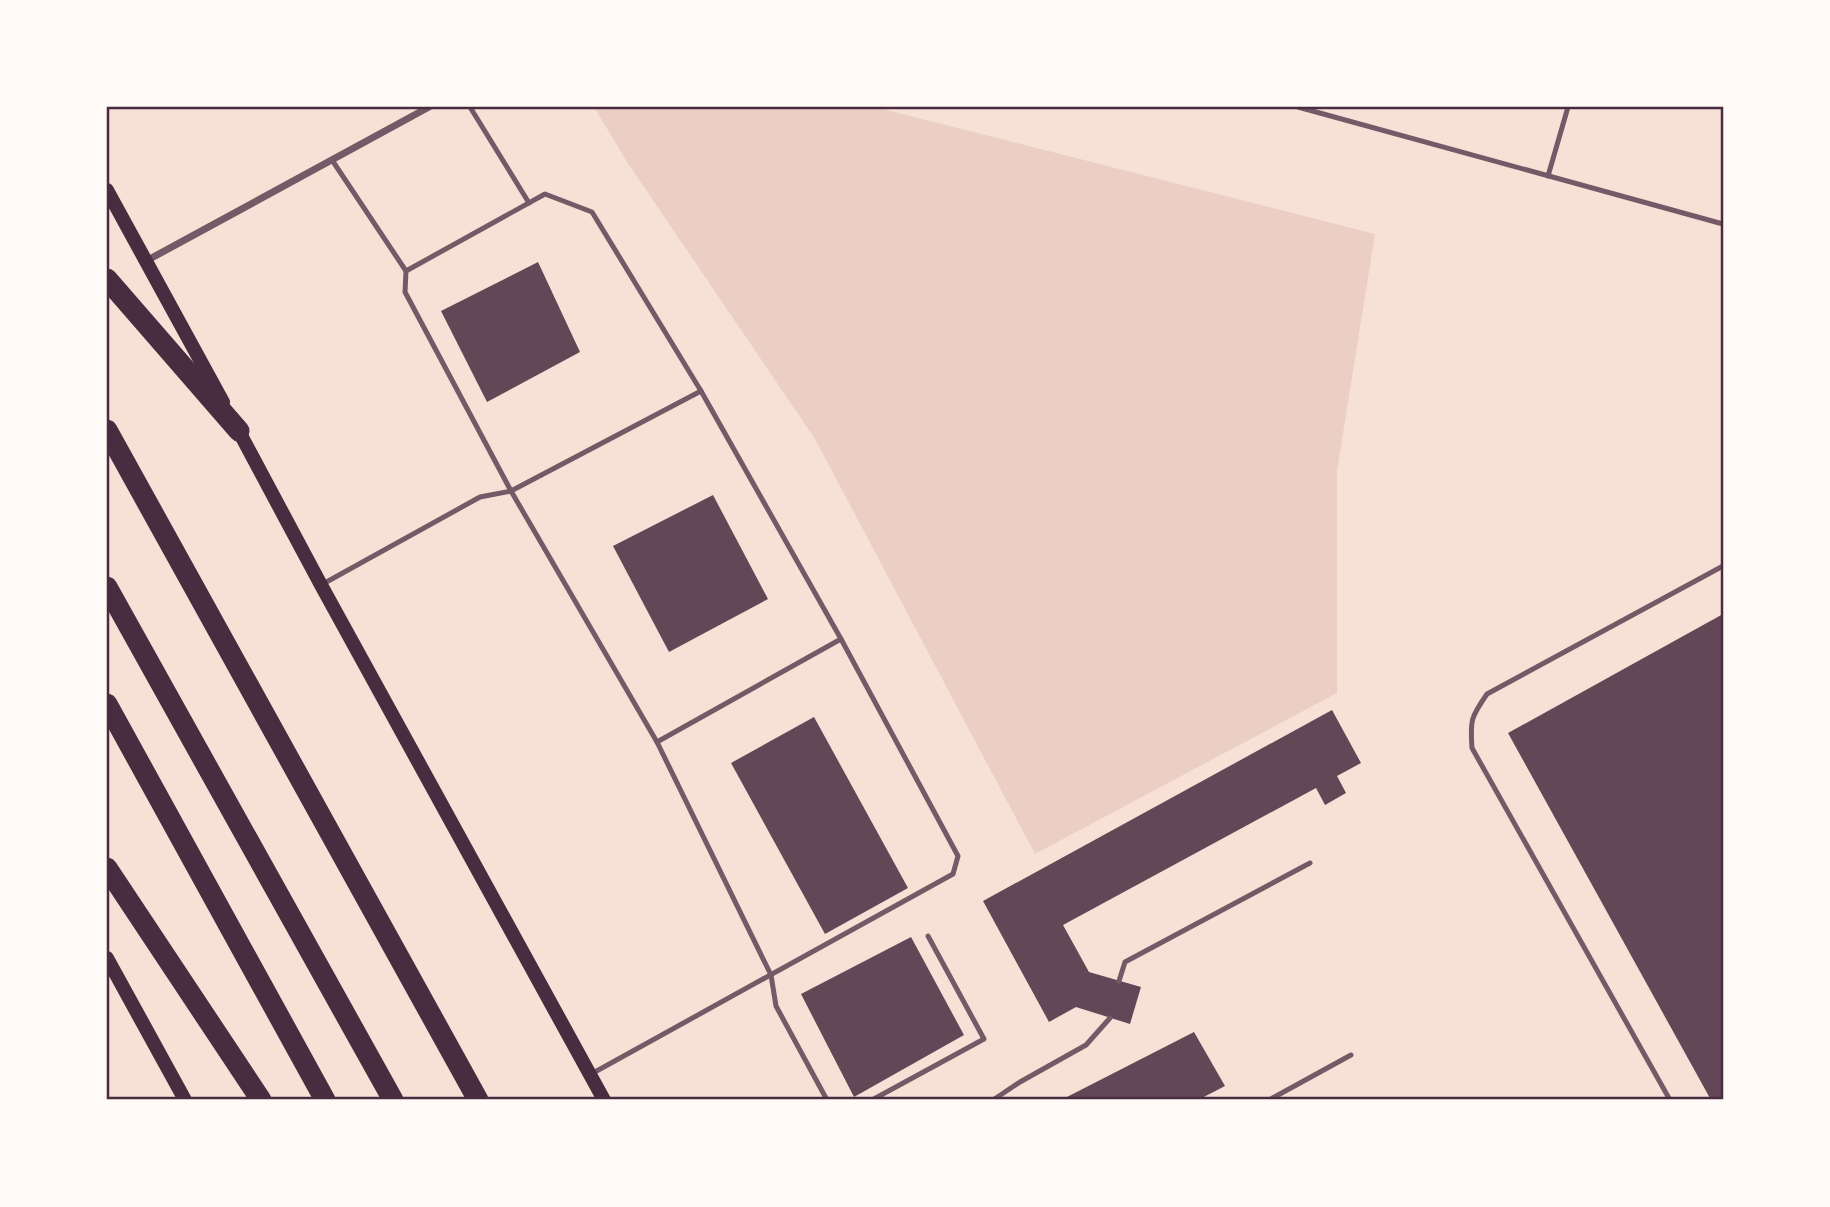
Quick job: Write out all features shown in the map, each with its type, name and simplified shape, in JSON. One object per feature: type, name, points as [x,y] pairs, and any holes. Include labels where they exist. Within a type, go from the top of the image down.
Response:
[{"type":"highway","points":[[107,279],[239,431]]},
{"type":"highway","points":[[107,430],[478,1100]]},
{"type":"highway","points":[[107,587],[393,1100]]},
{"type":"highway","points":[[107,704],[325,1100]]},
{"type":"highway","points":[[107,867],[261,1100]]},
{"type":"main road","points":[[107,190],[604,1100]]},
{"type":"main road","points":[[107,958],[185,1100]]},
{"type":"street","points":[[146,261],[429,107]]},
{"type":"lane","points":[[470,107],[529,203]]},
{"type":"lane","points":[[1298,107],[1723,224]]},
{"type":"lane","points":[[1548,176],[1568,107]]},
{"type":"lane","points":[[331,160],[406,271],[405,292],[511,491],[657,742],[771,975],[776,1006],[827,1100]]},
{"type":"lane","points":[[406,271],[545,194],[592,212],[701,391],[841,639],[958,856],[953,874],[590,1074]]},
{"type":"lane","points":[[321,585],[480,497],[511,491],[701,391]]},
{"type":"lane","points":[[1671,1100],[1472,748],[1470,725],[1487,694],[1723,566]]},
{"type":"lane","points":[[657,742],[841,639]]},
{"type":"lane","points":[[1119,981],[1125,962],[1310,863]]},
{"type":"lane","points":[[872,1100],[984,1039],[928,936]]},
{"type":"lane","points":[[993,1100],[1086,1045],[1110,1018]]},
{"type":"lane","points":[[1269,1100],[1351,1055]]},
{"type":"shaded area","points":[[594,107],[875,107],[1375,234],[1337,471],[1337,693],[1035,854],[815,439],[627,162]]},
{"type":"building","points":[[538,262],[580,352],[487,402],[441,311]]},
{"type":"building","points":[[713,495],[768,599],[669,652],[613,546]]},
{"type":"building","points":[[1723,614],[1723,1100],[1711,1100],[1508,733]]},
{"type":"building","points":[[1332,710],[1361,763],[1337,776],[1346,793],[1325,805],[1316,788],[1063,925],[1089,972],[1141,987],[1130,1024],[1076,1007],[1049,1022],[983,901]]},
{"type":"building","points":[[814,717],[908,888],[825,934],[731,763]]},
{"type":"building","points":[[911,937],[964,1035],[854,1097],[801,994]]},
{"type":"building","points":[[1194,1032],[1225,1086],[1198,1100],[1061,1100]]}]
